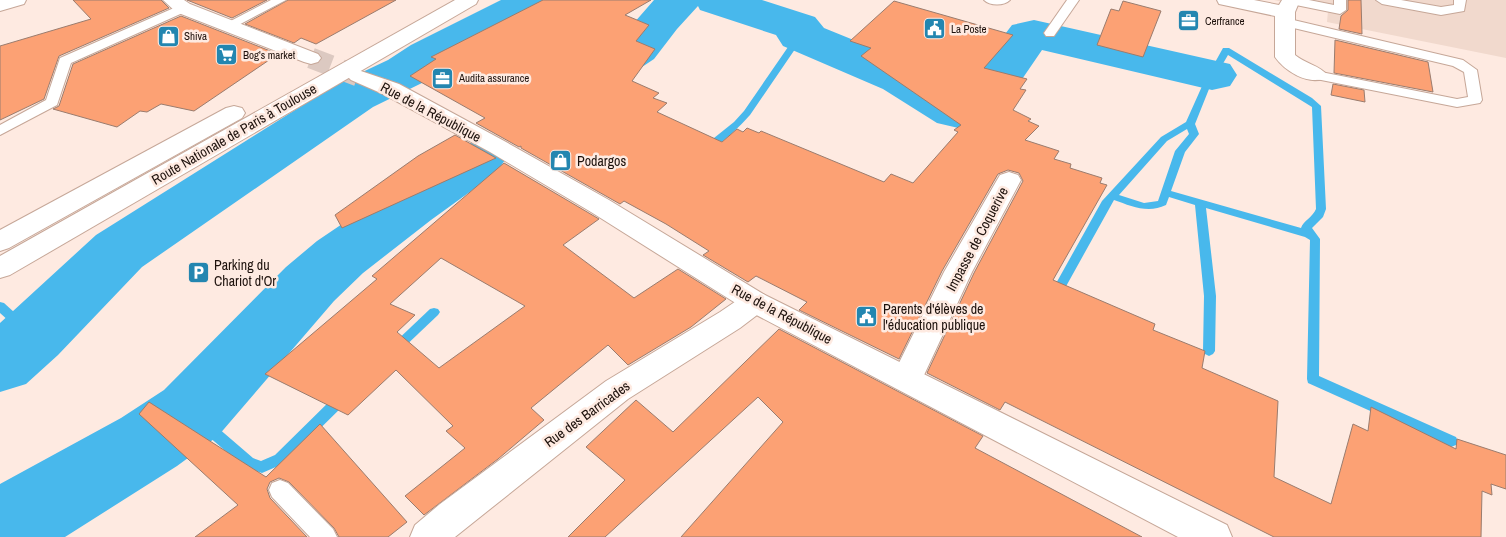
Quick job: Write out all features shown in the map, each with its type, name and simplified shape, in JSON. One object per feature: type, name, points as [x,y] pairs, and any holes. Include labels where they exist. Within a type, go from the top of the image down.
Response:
[{"type":"street","points":[[0,5],[17,0]]},
{"type":"street","points":[[1226,0],[1288,8],[1285,57],[1296,67],[1316,75]]},
{"type":"street","name":"Route Nationale de Paris à Toulouse","points":[[0,242],[452,2]]},
{"type":"street","name":"Route Nationale de Paris à Toulouse","points":[[0,268],[452,2]]},
{"type":"street","points":[[178,4],[227,26],[311,58]]},
{"type":"street","name":"Rue de la République","points":[[363,77],[392,88],[600,206],[755,302],[1214,537]]},
{"type":"street","name":"Impasse de Coquerive","points":[[907,379],[958,272],[1008,180]]},
{"type":"street","name":"Rue des Barricades","points":[[428,537],[617,390],[730,320],[755,302]]},
{"type":"lane","points":[[227,26],[280,0]]},
{"type":"lane","points":[[990,0],[1004,0]]},
{"type":"lane","points":[[1050,33],[1073,0]]},
{"type":"lane","points":[[1382,0],[1442,11],[1460,8],[1460,0]]},
{"type":"lane","points":[[0,131],[52,102],[65,60],[178,4]]},
{"type":"lane","points":[[1288,8],[1340,5]]},
{"type":"lane","points":[[1288,8],[1458,63],[1470,70],[1474,100],[1457,103],[1316,75]]},
{"type":"lane","points":[[280,490],[325,537]]},
{"type":"shaded area","points":[[1274,0],[1506,0],[1506,58],[1327,22],[1328,11]]},
{"type":"building","points":[[73,0],[161,0],[169,8],[59,56],[44,99],[0,120],[0,46],[91,19]]},
{"type":"building","points":[[187,0],[267,0],[232,18]]},
{"type":"building","points":[[288,0],[396,0],[316,44],[301,38],[294,43],[245,24]]},
{"type":"building","points":[[543,0],[651,0],[625,15],[649,25],[636,41],[655,49],[632,81],[659,93],[653,98],[667,103],[657,112],[722,142],[737,129],[743,132],[747,128],[759,133],[761,131],[884,182],[891,174],[913,183],[958,132],[954,130],[961,125],[861,56],[871,48],[850,41],[894,1],[1013,35],[984,68],[1027,79],[1020,89],[1026,90],[1013,110],[1031,119],[1028,121],[1039,126],[1025,140],[1059,151],[1054,159],[1071,164],[1070,168],[1102,178],[1100,183],[1107,185],[1053,280],[1155,324],[1153,330],[1205,351],[1202,368],[1278,401],[1274,477],[1331,504],[1353,424],[1368,431],[1371,407],[1456,449],[1457,439],[1506,455],[1506,489],[1491,484],[1492,495],[1482,491],[1481,537],[1274,537],[1005,402],[1000,410],[927,373],[974,273],[1023,181],[1019,173],[1008,170],[998,174],[942,271],[899,359],[799,310],[807,302],[756,276],[748,282],[703,255],[709,251],[666,224],[624,201],[620,204],[521,148],[521,146],[519,147],[476,123],[485,118],[410,76],[436,59],[431,57]]},
{"type":"building","points":[[1348,0],[1361,0],[1362,34],[1339,29],[1341,16],[1348,10]]},
{"type":"building","points":[[1123,1],[1161,11],[1143,57],[1097,45],[1111,9],[1119,11]]},
{"type":"building","points":[[181,16],[278,54],[194,111],[161,104],[147,112],[140,111],[117,127],[53,109],[59,106],[73,64]]},
{"type":"building","points":[[1335,40],[1428,62],[1433,92],[1334,73]]},
{"type":"building","points":[[1333,84],[1364,90],[1365,102],[1331,95]]},
{"type":"building","points":[[455,135],[496,158],[342,228],[335,215],[418,156]]},
{"type":"building","points":[[504,163],[599,219],[563,245],[634,298],[678,269],[726,299],[691,327],[628,365],[608,345],[531,408],[544,420],[498,459],[424,515],[405,496],[465,448],[446,431],[453,426],[396,370],[348,415],[265,374],[377,279],[372,276]],"holes":[[[441,258],[525,306],[439,368],[397,332],[415,315],[390,304]]]},
{"type":"building","points":[[779,329],[983,436],[975,448],[1142,537],[681,537],[783,422],[758,397],[605,537],[568,537],[625,480],[586,447],[636,400],[673,432]]},
{"type":"building","points":[[149,402],[266,477],[320,424],[407,522],[388,537],[339,537],[334,528],[289,482],[279,478],[270,482],[267,489],[270,498],[307,537],[195,537],[238,505],[139,414]]},
{"type":"waterway","points":[[0,363],[33,336],[119,251],[354,96],[406,71],[428,55],[536,0]]},
{"type":"waterway","points":[[566,94],[637,49],[661,19],[680,0]]},
{"type":"waterway","points":[[716,0],[798,27],[801,30],[800,36],[902,78],[918,86],[951,110],[961,113],[973,112],[1029,35],[1034,34],[1212,75]]},
{"type":"waterway","points":[[707,148],[737,124],[747,113],[800,36]]},
{"type":"waterway","points":[[1190,124],[1207,84],[1226,50],[1316,106],[1321,209],[1319,215],[1306,227],[1309,234]]},
{"type":"waterway","points":[[1112,196],[1138,205],[1151,207],[1162,203],[1180,151],[1194,134],[1190,124]]},
{"type":"waterway","points":[[1112,196],[1164,139],[1190,124]]},
{"type":"waterway","points":[[0,530],[149,442],[191,413],[310,284],[340,257],[476,160]]},
{"type":"waterway","points":[[1167,193],[1309,234]]},
{"type":"waterway","points":[[1055,296],[1106,203],[1112,196]]},
{"type":"waterway","points":[[1200,203],[1210,296],[1209,351]]},
{"type":"waterway","points":[[1309,234],[1315,239],[1313,379],[1451,441]]},
{"type":"waterway","points":[[0,306],[33,336]]},
{"type":"waterway","points":[[395,349],[434,312]]},
{"type":"waterway","points":[[191,413],[249,463],[262,467],[280,459],[343,397]]},
{"type":"tunnel","points":[[311,58],[358,76]]},
{"type":"place","name":"Cerfrance","points":[[1189,21]]},
{"type":"place","name":"La Poste","points":[[935,29]]},
{"type":"place","name":"Shiva","points":[[168,36]]},
{"type":"place","name":"Bog's market","points":[[227,55]]},
{"type":"place","name":"Audita assurance","points":[[443,78]]},
{"type":"place","name":"Podargos","points":[[561,161]]},
{"type":"place","name":"Parking du Chariot d'Or","points":[[198,273]]},
{"type":"place","name":"Parents d'élèves de l'éducation publique","points":[[867,317]]}]
